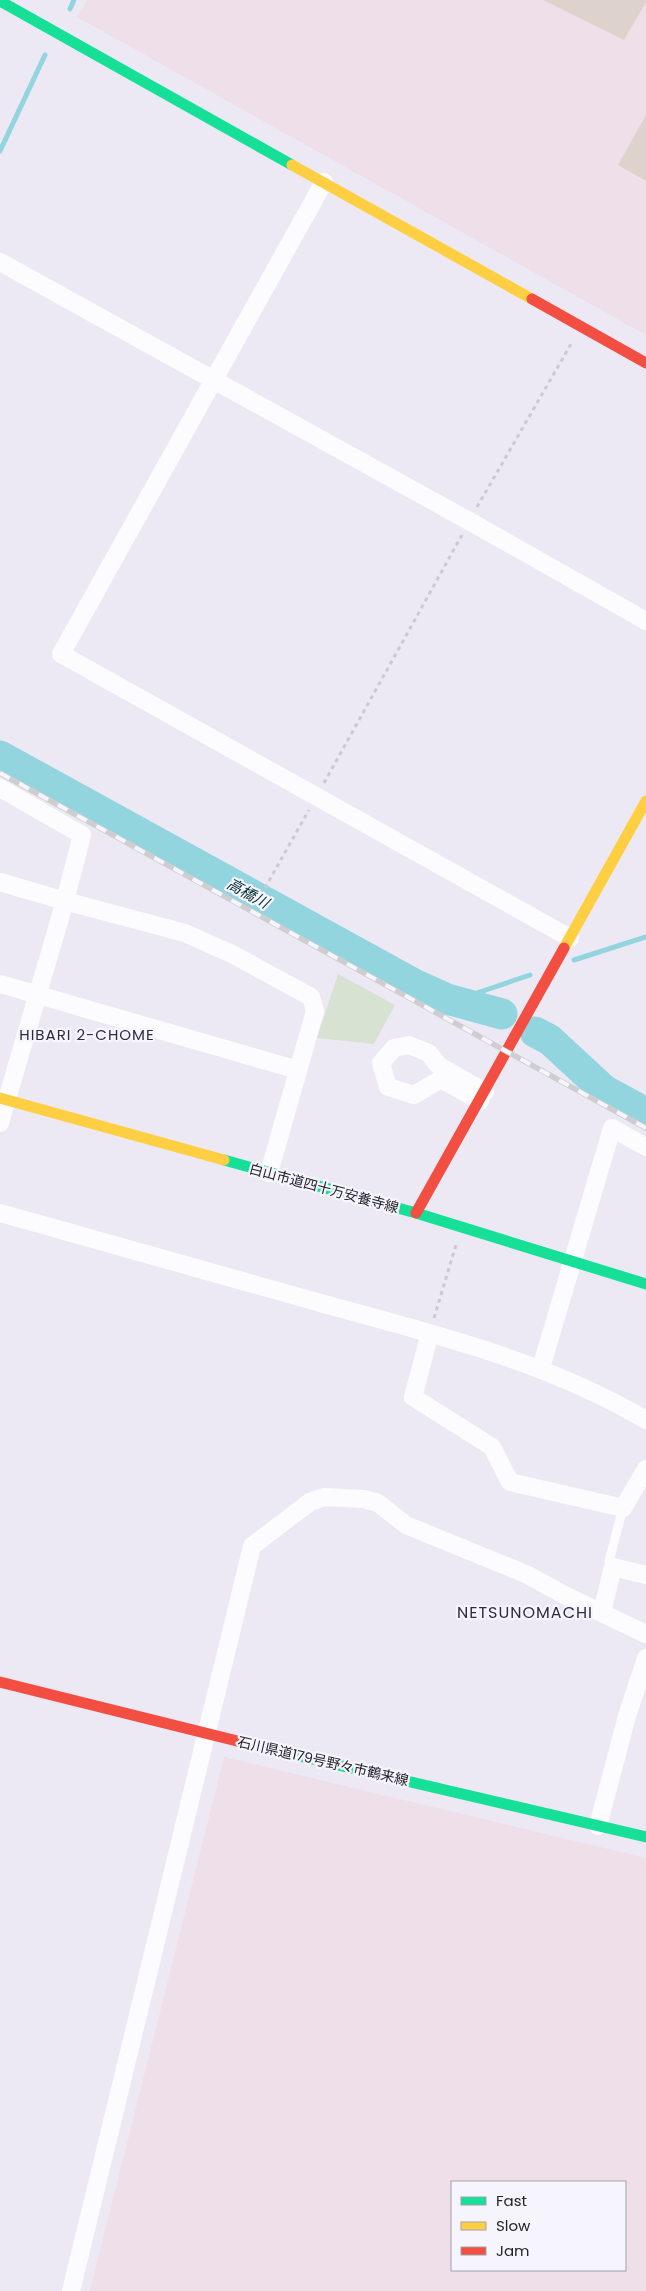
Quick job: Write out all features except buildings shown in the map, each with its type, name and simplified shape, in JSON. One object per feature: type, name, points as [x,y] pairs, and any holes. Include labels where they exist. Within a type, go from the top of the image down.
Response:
[{"type":"street","points":[[0,0],[646,363]]},
{"type":"street","points":[[324,182],[61,654],[570,938]]},
{"type":"street","points":[[0,262],[646,621]]},
{"type":"street","points":[[0,788],[82,835],[65,901],[3,1099],[0,1123]]},
{"type":"street","points":[[416,1213],[646,801]]},
{"type":"street","points":[[0,882],[185,933],[234,955],[310,997],[315,1011],[270,1173]]},
{"type":"street","points":[[0,984],[298,1070]]},
{"type":"street","points":[[409,1045],[429,1053],[438,1064],[482,1096],[441,1079],[414,1095],[388,1087],[381,1063],[394,1048],[409,1045]]},
{"type":"street","name":"白山市道四十万安養寺線","points":[[3,1099],[462,1226],[646,1284]]},
{"type":"street","points":[[541,1368],[612,1128],[646,1147]]},
{"type":"street","points":[[0,1213],[430,1333],[541,1368],[615,1402],[646,1420]]},
{"type":"street","points":[[430,1333],[413,1397],[492,1447],[510,1482],[623,1508],[646,1469]]},
{"type":"street","points":[[71,2291],[252,1546],[310,1502],[324,1497],[364,1499],[378,1503],[406,1524],[519,1571],[566,1596],[646,1634]]},
{"type":"street","points":[[602,1612],[613,1567],[646,1575]]},
{"type":"street","points":[[598,1826],[627,1716],[646,1658]]},
{"type":"street","name":"石川県道179号野々市鶴来線","points":[[0,1682],[206,1734],[646,1837]]},
{"type":"lane","points":[[613,1567],[609,1561],[623,1508]]},
{"type":"path","points":[[265,888],[469,521],[582,326]]},
{"type":"path","points":[[430,1333],[462,1226]]},
{"type":"shaded area","points":[[87,0],[646,0],[646,335],[77,17]]},
{"type":"shaded area","points":[[224,1757],[646,1858],[646,2291],[90,2291]]},
{"type":"green space","points":[[338,974],[395,1005],[374,1044],[317,1038]]},
{"type":"waterway","points":[[70,9],[74,0]]},
{"type":"waterway","points":[[0,151],[45,55]]},
{"type":"waterway","name":"高橋川","points":[[0,756],[416,985],[447,999],[502,1014]]},
{"type":"waterway","points":[[574,960],[646,937]]},
{"type":"waterway","points":[[447,999],[471,995],[530,975]]},
{"type":"waterway","name":"高橋川","points":[[535,1032],[550,1040],[604,1090],[646,1113]]},
{"type":"railway","points":[[0,773],[646,1128]]},
{"type":"traffic: fast","points":[[0,1],[292,165]]},
{"type":"traffic: fast","points":[[224,1160],[416,1213],[646,1284]]},
{"type":"traffic: fast","points":[[257,1746],[646,1837]]},
{"type":"traffic: slow","points":[[292,165],[532,299]]},
{"type":"traffic: slow","points":[[564,948],[646,801]]},
{"type":"traffic: slow","points":[[0,1098],[224,1160]]},
{"type":"traffic: jam","points":[[532,299],[646,363]]},
{"type":"traffic: jam","points":[[416,1213],[564,948]]},
{"type":"traffic: jam","points":[[0,1682],[257,1746]]},
{"type":"district","name":"HIBARI 2-CHOME","points":[[87,1034]]},
{"type":"district","name":"NETSUNOMACHI","points":[[525,1612]]}]
